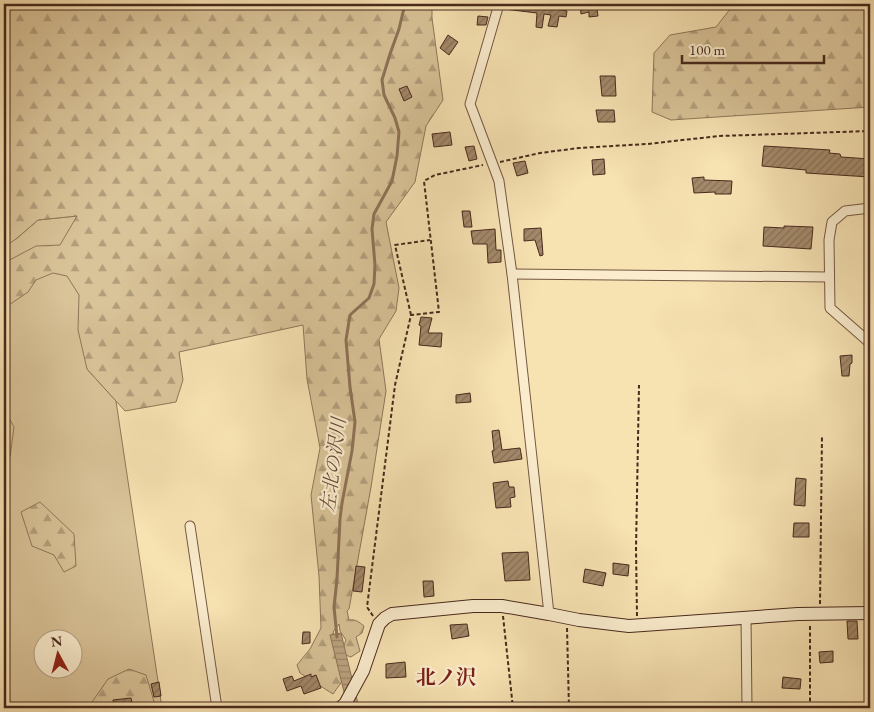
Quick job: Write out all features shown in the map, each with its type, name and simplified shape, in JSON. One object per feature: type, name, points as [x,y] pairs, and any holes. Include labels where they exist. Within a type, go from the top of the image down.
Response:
[{"type":"street","points":[[499,4],[470,104],[499,181],[512,274],[549,614]]},
{"type":"street","points":[[870,208],[845,211],[832,222],[829,240],[830,308],[870,343]]},
{"type":"street","points":[[512,274],[830,277]]},
{"type":"street","points":[[190,526],[217,708]]},
{"type":"street","points":[[343,705],[363,671],[379,624],[392,614],[473,606],[502,606],[567,618],[629,626],[815,614],[870,613]]},
{"type":"street","points":[[746,618],[747,708]]},
{"type":"path","points":[[411,315],[439,312],[424,181],[435,175],[540,153],[579,148],[647,144],[719,136],[870,131]]},
{"type":"path","points":[[379,624],[367,607],[394,385],[411,315],[395,245],[431,240]]},
{"type":"path","points":[[637,625],[636,549],[639,385]]},
{"type":"path","points":[[810,708],[822,435]]},
{"type":"path","points":[[502,606],[513,708]]},
{"type":"path","points":[[567,618],[569,708]]},
{"type":"green space","points":[[4,4],[432,4],[432,18],[443,100],[426,126],[415,182],[386,222],[399,288],[396,311],[379,339],[386,391],[371,487],[349,609],[347,611],[349,620],[356,620],[364,626],[362,633],[356,637],[360,651],[351,657],[343,654],[346,640],[340,631],[339,624],[333,632],[348,673],[333,694],[300,673],[297,665],[310,649],[321,628],[319,576],[311,495],[320,448],[307,379],[303,325],[179,352],[183,380],[176,402],[125,411],[87,369],[78,330],[79,295],[67,276],[53,273],[36,280],[28,292],[9,305],[4,304],[4,263],[36,246],[60,245],[77,216],[38,220],[4,247]]},
{"type":"green space","points":[[734,4],[870,4],[870,107],[671,120],[652,112],[654,53],[670,35],[716,27]]},
{"type":"green space","points":[[77,216],[87,369],[116,401],[162,708],[4,708],[4,243],[16,239],[38,220]]},
{"type":"green space","points":[[4,409],[14,427],[10,457],[4,456]]},
{"type":"green space","points":[[40,502],[74,534],[76,566],[64,572],[54,555],[32,546],[21,512]]},
{"type":"green space","points":[[129,669],[146,675],[156,708],[91,708],[90,705],[108,679]]},
{"type":"shaded area","points":[[341,633],[359,708],[348,708],[330,635]]},
{"type":"building","points":[[505,4],[546,4],[545,7],[567,11],[566,17],[559,16],[557,27],[548,26],[551,15],[544,14],[542,28],[536,27],[537,13],[504,9]]},
{"type":"building","points":[[580,4],[608,4],[608,6],[597,9],[598,16],[589,17],[589,12],[581,14]]},
{"type":"building","points":[[478,16],[488,17],[486,25],[477,25]]},
{"type":"building","points":[[448,35],[458,42],[449,55],[440,48]]},
{"type":"building","points":[[600,76],[615,76],[616,96],[602,96]]},
{"type":"building","points":[[407,86],[412,97],[404,101],[399,89]]},
{"type":"building","points":[[596,110],[614,110],[615,122],[598,122]]},
{"type":"building","points":[[450,132],[452,145],[434,147],[432,134]]},
{"type":"building","points":[[474,146],[477,159],[469,161],[465,147]]},
{"type":"building","points":[[764,146],[830,150],[829,153],[840,154],[841,157],[870,159],[870,177],[806,173],[806,170],[762,166]]},
{"type":"building","points":[[604,159],[605,174],[593,175],[592,160]]},
{"type":"building","points":[[525,161],[528,173],[517,176],[513,163]]},
{"type":"building","points":[[704,177],[704,180],[732,181],[731,194],[715,194],[715,192],[694,193],[692,178]]},
{"type":"building","points":[[462,211],[470,211],[472,227],[464,227]]},
{"type":"building","points":[[784,226],[813,227],[811,249],[763,246],[764,227],[784,228]]},
{"type":"building","points":[[541,228],[543,255],[540,256],[535,240],[524,241],[524,229]]},
{"type":"building","points":[[495,229],[496,250],[501,250],[501,262],[488,263],[487,244],[473,244],[471,231]]},
{"type":"building","points":[[421,317],[432,318],[428,333],[442,333],[441,347],[419,345]]},
{"type":"building","points":[[852,355],[849,376],[842,376],[840,356]]},
{"type":"building","points":[[470,393],[471,402],[456,403],[456,395]]},
{"type":"building","points":[[499,430],[502,450],[520,448],[522,459],[494,463],[492,431]]},
{"type":"building","points":[[796,478],[806,479],[805,506],[794,505]]},
{"type":"building","points":[[508,481],[509,487],[514,487],[515,497],[510,498],[511,507],[496,508],[493,483]]},
{"type":"building","points":[[794,523],[809,523],[809,537],[793,537]]},
{"type":"building","points":[[528,552],[530,580],[505,581],[502,553]]},
{"type":"building","points":[[613,563],[629,565],[628,576],[613,574]]},
{"type":"building","points":[[356,566],[365,567],[362,592],[353,591]]},
{"type":"building","points":[[585,569],[606,573],[603,586],[583,582]]},
{"type":"building","points":[[423,581],[433,581],[434,596],[424,597]]},
{"type":"building","points":[[847,621],[857,621],[858,639],[848,639]]},
{"type":"building","points":[[467,624],[469,636],[452,639],[450,625]]},
{"type":"building","points":[[303,632],[310,632],[310,643],[302,644]]},
{"type":"building","points":[[833,651],[833,662],[820,663],[819,652]]},
{"type":"building","points":[[405,662],[406,677],[386,678],[386,664]]},
{"type":"building","points":[[311,674],[311,677],[316,675],[321,688],[304,694],[301,686],[287,691],[283,679],[292,676],[294,681]]},
{"type":"building","points":[[783,677],[801,679],[800,689],[782,688]]},
{"type":"building","points":[[159,682],[161,696],[154,697],[151,684]]},
{"type":"building","points":[[131,698],[133,708],[114,708],[113,700]]},
{"type":"waterway","name":"左北の沢川","points":[[337,637],[334,607],[340,519],[355,422],[346,340],[350,315],[369,298],[374,284],[375,265],[372,229],[374,214],[392,181],[397,156],[399,132],[395,118],[384,95],[382,80],[405,4]]},
{"type":"district","name":"北ノ沢","points":[[446,677]]}]
